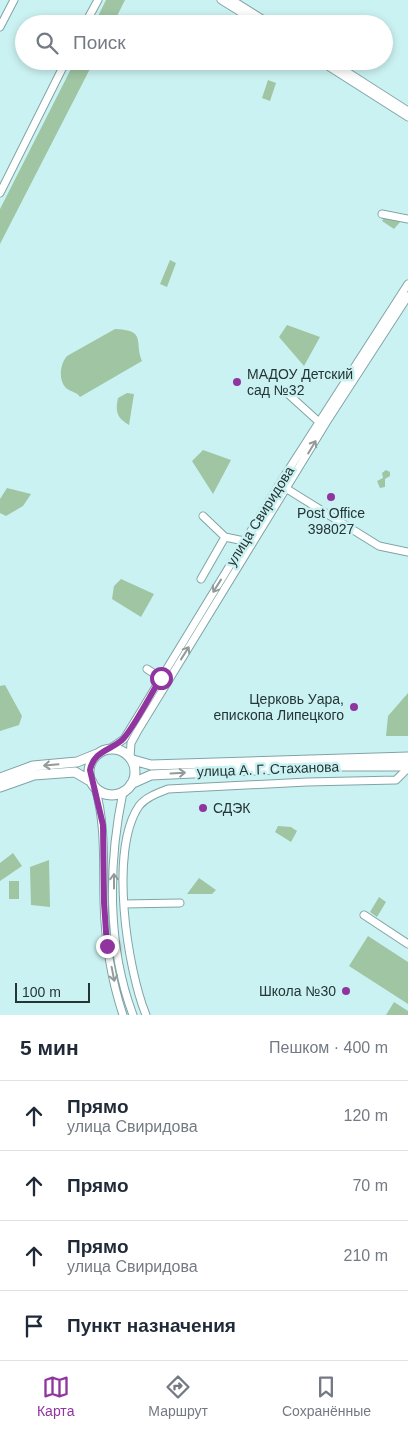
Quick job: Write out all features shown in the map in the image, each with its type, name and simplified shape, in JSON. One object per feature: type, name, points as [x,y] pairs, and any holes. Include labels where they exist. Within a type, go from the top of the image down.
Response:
[{"type":"main road","points":[[0,778],[33,766],[77,762],[111,748],[122,750],[131,758],[135,769],[131,784],[123,792],[113,795],[103,794],[94,784],[75,772],[34,775],[0,787]]},
{"type":"main road","points":[[94,784],[90,770],[92,762],[98,754]]},
{"type":"main road","name":"улица А. Г. Стаханова","points":[[131,758],[151,765],[408,758]]},
{"type":"main road","name":"улица А. Г. Стаханова","points":[[131,784],[151,774],[408,767]]},
{"type":"street","points":[[0,27],[14,0]]},
{"type":"street","points":[[90,15],[98,0]]},
{"type":"street","points":[[222,0],[246,15]]},
{"type":"street","points":[[232,0],[256,15]]},
{"type":"street","points":[[0,193],[62,70]]},
{"type":"street","points":[[334,70],[408,117]]},
{"type":"street","points":[[344,70],[408,111]]},
{"type":"street","points":[[382,214],[408,219]]},
{"type":"street","name":"улица Свиридова","points":[[111,748],[124,739],[318,422],[408,284]]},
{"type":"street","name":"улица Свиридова","points":[[131,758],[131,743],[137,732],[329,418],[408,296]]},
{"type":"street","points":[[287,393],[318,422]]},
{"type":"street","points":[[287,488],[379,546],[408,552]]},
{"type":"street","points":[[203,516],[225,537],[244,541]]},
{"type":"street","points":[[201,579],[225,537]]},
{"type":"street","points":[[147,669],[161,678]]},
{"type":"street","points":[[396,780],[397,766]]},
{"type":"street","points":[[146,1015],[133,974],[124,904],[125,848],[128,826],[140,804],[151,796],[168,790],[396,780],[408,767]]},
{"type":"street","points":[[94,784],[103,825],[104,902],[107,946],[123,1015]]},
{"type":"street","points":[[123,792],[115,832],[114,910],[120,966],[133,1015]]},
{"type":"street","points":[[124,904],[180,903]]},
{"type":"street","points":[[364,916],[408,944]]},
{"type":"green space","points":[[106,0],[125,0],[118,15],[98,15]]},
{"type":"green space","points":[[70,70],[89,70],[0,244],[0,209]]},
{"type":"green space","points":[[268,80],[276,83],[270,101],[262,98]]},
{"type":"green space","points":[[384,218],[401,221],[394,229],[382,221]]},
{"type":"green space","points":[[170,260],[176,263],[167,287],[160,284]]},
{"type":"green space","points":[[287,325],[320,337],[304,366],[279,337]]},
{"type":"green space","points":[[115,329],[132,332],[138,338],[142,361],[80,397],[66,388],[63,385],[61,372],[67,356]]},
{"type":"green space","points":[[127,393],[134,394],[129,425],[119,417],[117,407],[118,398]]},
{"type":"green space","points":[[203,450],[231,460],[213,494],[192,461]]},
{"type":"green space","points":[[386,470],[390,472],[390,476],[385,479],[385,487],[380,488],[377,481],[383,478],[382,473]]},
{"type":"green space","points":[[7,488],[31,494],[23,506],[6,516],[0,513],[0,499]]},
{"type":"green space","points":[[121,579],[154,594],[141,617],[112,599],[114,586]]},
{"type":"green space","points":[[5,685],[22,716],[19,725],[0,731],[0,686]]},
{"type":"green space","points":[[408,693],[408,736],[386,736],[388,716]]},
{"type":"green space","points":[[278,826],[291,827],[297,831],[291,842],[275,832]]},
{"type":"green space","points":[[13,853],[22,866],[0,881],[0,863]]},
{"type":"green space","points":[[49,860],[50,907],[31,905],[30,867]]},
{"type":"green space","points":[[199,878],[216,890],[212,894],[187,894]]},
{"type":"green space","points":[[9,881],[19,881],[19,899],[9,899]]},
{"type":"green space","points":[[379,897],[386,902],[377,917],[370,912]]},
{"type":"green space","points":[[368,936],[408,962],[408,1004],[349,966]]},
{"type":"green space","points":[[394,1002],[408,1011],[408,1015],[386,1015]]},
{"type":"place","name":"МАДОУ Детский сад №32","points":[[237,382]]},
{"type":"place","name":"Post Office 398027","points":[[331,497]]},
{"type":"place","name":"Церковь Уара, епископа Липецкого","points":[[354,707]]},
{"type":"place","name":"СДЭК","points":[[203,808]]},
{"type":"place","name":"Школа №30","points":[[346,991]]},
{"type":"route","points":[[107,946],[104,917],[103,825],[100,805],[90,770],[92,762],[98,754],[124,739],[161,678]]}]
